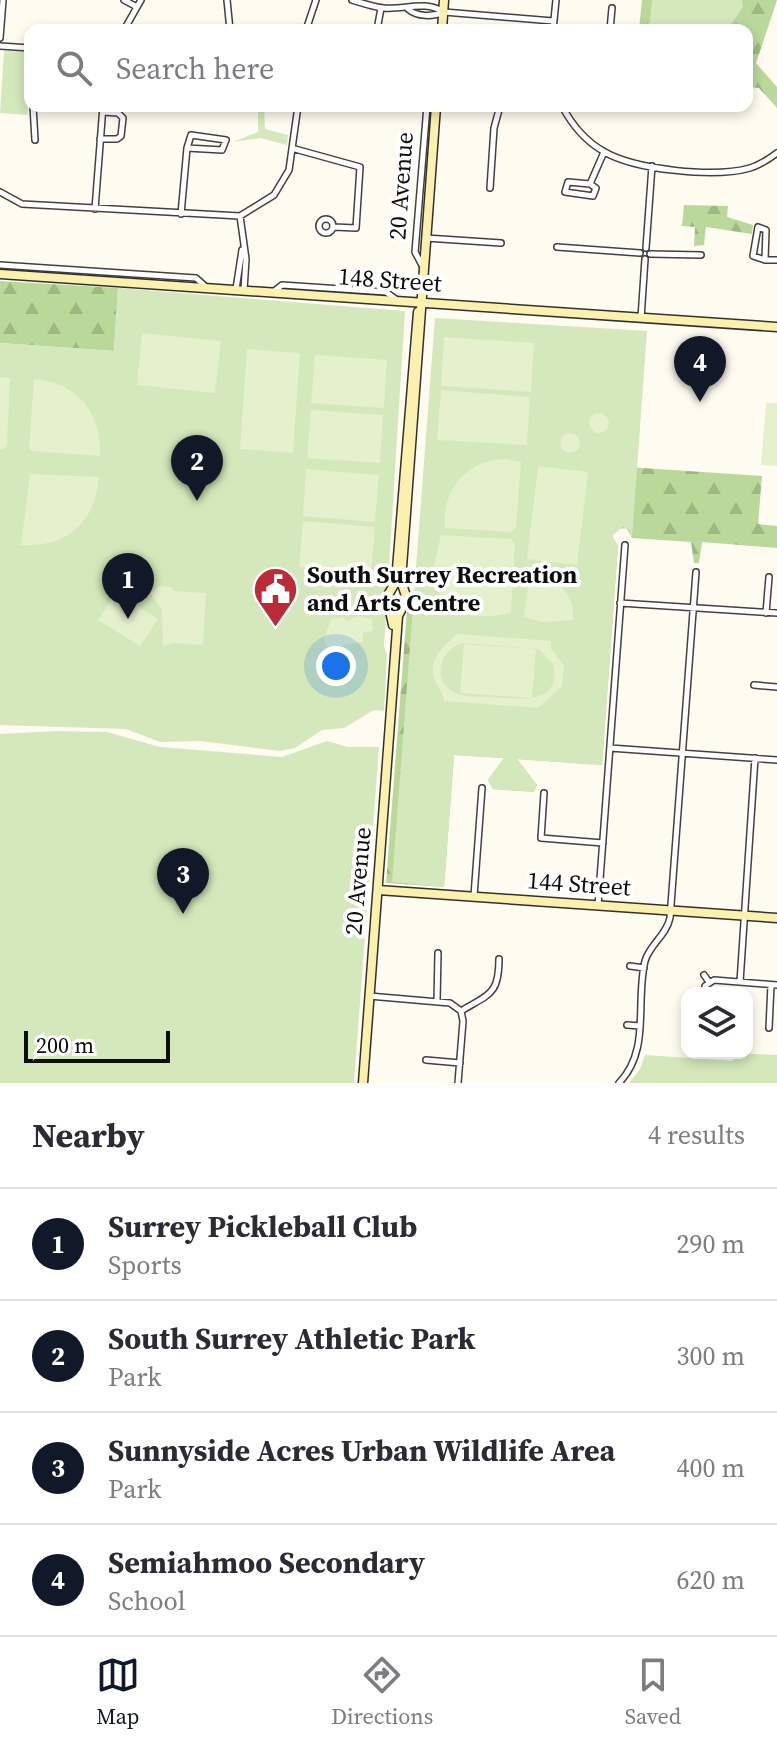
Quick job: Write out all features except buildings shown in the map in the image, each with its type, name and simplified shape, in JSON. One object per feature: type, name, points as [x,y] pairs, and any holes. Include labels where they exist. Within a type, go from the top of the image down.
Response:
[{"type":"street","points":[[0,38],[3,0]]},
{"type":"street","points":[[124,0],[137,7]]},
{"type":"street","points":[[127,24],[141,0]]},
{"type":"street","points":[[227,0],[229,24]]},
{"type":"street","points":[[308,24],[316,0]]},
{"type":"street","points":[[352,0],[381,8],[408,9],[413,14],[444,12],[553,21],[556,0]]},
{"type":"street","points":[[443,24],[444,0]]},
{"type":"street","points":[[378,24],[381,8]]},
{"type":"street","points":[[611,24],[612,8]]},
{"type":"street","points":[[0,46],[24,48]]},
{"type":"street","points":[[33,112],[35,140]]},
{"type":"street","points":[[95,209],[102,112]]},
{"type":"street","points":[[100,139],[117,139],[121,136],[123,118],[114,112]]},
{"type":"street","points":[[0,192],[22,204],[240,216],[274,195],[289,170],[295,149],[298,112]]},
{"type":"street","name":"20 Avenue","points":[[424,268],[415,252],[427,112]]},
{"type":"street","name":"20 Avenue","points":[[402,589],[436,112]]},
{"type":"street","points":[[490,188],[494,128],[498,112]]},
{"type":"street","points":[[566,112],[577,130],[604,152],[631,163],[730,171],[751,168],[777,153]]},
{"type":"street","points":[[181,214],[187,148],[191,135],[226,140],[222,150],[187,148]]},
{"type":"street","points":[[295,149],[360,167],[356,228],[334,227]]},
{"type":"street","points":[[590,184],[604,152]]},
{"type":"street","points":[[641,319],[652,166]]},
{"type":"street","points":[[568,182],[590,184],[596,188],[593,196],[565,192],[568,182]]},
{"type":"street","points":[[240,216],[240,290]]},
{"type":"street","points":[[765,260],[766,230],[758,227],[753,256],[765,260],[777,260]]},
{"type":"street","points":[[426,238],[501,243]]},
{"type":"street","points":[[557,247],[701,255]]},
{"type":"street","points":[[0,265],[196,278],[207,287]]},
{"type":"street","name":"148 Street","points":[[0,274],[777,327]]},
{"type":"street","name":"20 Avenue","points":[[391,590],[396,581],[415,323],[421,302]]},
{"type":"street","points":[[598,906],[625,545]]},
{"type":"street","points":[[619,1083],[631,1070],[638,1055],[644,968],[647,956],[668,926],[671,911],[696,572]]},
{"type":"street","points":[[766,613],[769,577]]},
{"type":"street","points":[[402,589],[407,599],[402,607],[389,605],[387,597],[391,590],[402,589]]},
{"type":"street","points":[[620,603],[777,613]]},
{"type":"street","name":"20 Avenue","points":[[389,605],[393,616],[393,682]]},
{"type":"street","name":"20 Avenue","points":[[363,1083],[393,682],[402,607]]},
{"type":"street","points":[[754,685],[777,687]]},
{"type":"street","points":[[610,748],[777,760]]},
{"type":"street","points":[[740,982],[755,758]]},
{"type":"street","points":[[474,897],[482,788]]},
{"type":"street","points":[[544,793],[541,838],[603,843]]},
{"type":"street","name":"144 Street","points":[[378,890],[777,918]]},
{"type":"street","points":[[437,1001],[438,953]]},
{"type":"street","points":[[461,1011],[493,993],[498,984],[499,959]]},
{"type":"street","points":[[630,966],[644,968]]},
{"type":"street","points":[[704,975],[711,981],[774,985],[769,1028]]},
{"type":"street","points":[[708,987],[711,981]]},
{"type":"street","points":[[369,996],[450,1003],[461,1011]]},
{"type":"street","points":[[458,1083],[461,1011]]},
{"type":"street","points":[[627,1025],[640,1026]]},
{"type":"street","points":[[426,1060],[460,1063]]},
{"type":"green space","points":[[642,0],[777,0],[756,63],[777,87],[777,108],[759,88],[753,88],[753,24],[640,24]]},
{"type":"green space","points":[[652,0],[742,0],[743,7],[731,24],[647,24]]},
{"type":"green space","points":[[4,51],[24,52],[24,112],[27,115],[0,113]]},
{"type":"green space","points":[[258,112],[264,112],[265,129],[288,135],[287,145],[260,138],[233,142],[258,132]]},
{"type":"green space","points":[[684,205],[728,206],[727,217],[753,225],[752,234],[706,227],[704,245],[694,246],[695,227],[682,226]]},
{"type":"green space","points":[[0,281],[118,288],[114,351],[0,343]]},
{"type":"green space","points":[[118,288],[405,311],[384,646],[387,655],[384,711],[374,710],[344,728],[322,730],[295,748],[280,751],[201,741],[160,742],[126,729],[0,725],[0,343],[114,351]]},
{"type":"green space","points":[[435,318],[647,331],[632,538],[629,530],[622,527],[612,536],[618,546],[602,765],[517,759],[537,785],[534,792],[493,789],[488,780],[504,758],[454,755],[444,887],[392,882]]},
{"type":"green space","points":[[142,333],[221,341],[215,393],[137,385]]},
{"type":"green space","points":[[444,337],[534,343],[531,392],[441,386]]},
{"type":"green space","points":[[247,349],[300,353],[293,453],[240,449]]},
{"type":"green space","points":[[315,355],[387,360],[384,408],[311,403]]},
{"type":"green space","points":[[0,377],[10,378],[7,446],[3,449],[0,449]]},
{"type":"green space","points":[[34,379],[63,387],[84,402],[97,426],[100,456],[33,451],[29,448]]},
{"type":"green space","points":[[441,390],[530,397],[527,445],[437,440]]},
{"type":"green space","points":[[766,403],[777,403],[777,466],[761,465]]},
{"type":"green space","points":[[311,410],[383,415],[380,463],[307,458]]},
{"type":"green space","points":[[599,413],[606,416],[609,423],[606,430],[599,433],[592,430],[589,423],[592,416]]},
{"type":"green space","points":[[570,433],[577,436],[580,443],[577,450],[570,453],[563,450],[560,443],[563,436]]},
{"type":"green space","points":[[505,459],[521,462],[516,528],[511,532],[445,528],[447,501],[459,480],[479,465]]},
{"type":"green space","points":[[538,466],[588,472],[577,565],[527,559]]},
{"type":"green space","points":[[628,467],[762,476],[758,524],[777,526],[777,548],[702,542],[699,563],[694,563],[691,542],[632,538],[627,528],[616,529],[612,536],[618,546],[602,765],[517,759],[537,785],[534,792],[493,789],[488,780],[504,758],[454,755],[444,887],[386,883],[407,610],[580,593]]},
{"type":"green space","points":[[306,469],[379,475],[375,522],[303,516]]},
{"type":"green space","points":[[30,474],[99,477],[92,507],[85,520],[65,537],[37,545],[21,545]]},
{"type":"green space","points":[[303,521],[375,527],[371,573],[299,567]]},
{"type":"green space","points":[[441,535],[511,539],[515,544],[511,613],[475,616],[457,612],[442,602],[433,570]]},
{"type":"green space","points":[[530,571],[556,581],[562,587],[571,602],[573,620],[542,622],[524,617]]},
{"type":"green space","points":[[159,586],[171,587],[174,591],[206,593],[203,645],[173,643],[163,646],[162,610],[150,593]]},
{"type":"green space","points":[[116,592],[158,619],[140,646],[98,620]]},
{"type":"green space","points":[[359,616],[372,619],[373,631],[363,633],[363,642],[346,644],[329,653],[324,639],[331,619],[344,617],[347,621]]},
{"type":"green space","points":[[457,634],[551,641],[551,648],[564,666],[562,686],[538,708],[444,701],[433,675],[434,661],[441,649]],"holes":[[[463,643],[539,649],[553,664],[554,677],[551,687],[536,697],[464,696],[448,688],[443,681],[441,666],[444,658],[455,646]]]},
{"type":"green space","points":[[464,644],[536,649],[532,698],[460,693]]},
{"type":"green space","points":[[107,732],[160,747],[282,757],[327,741],[348,747],[379,747],[354,1083],[0,1083],[0,734]]},
{"type":"green space","points":[[753,1054],[777,1055],[777,1083],[629,1083],[640,1069],[645,1055],[733,1061],[753,1059]]},
{"type":"place","name":"Semiahmoo Secondary","points":[[700,402]]},
{"type":"place","name":"South Surrey Athletic Park","points":[[197,501]]},
{"type":"place","name":"Surrey Pickleball Club","points":[[128,619]]},
{"type":"place","name":"South Surrey Recreation and Arts Centre","points":[[276,628]]},
{"type":"place","name":"Sunnyside Acres Urban Wildlife Area","points":[[183,914]]}]
